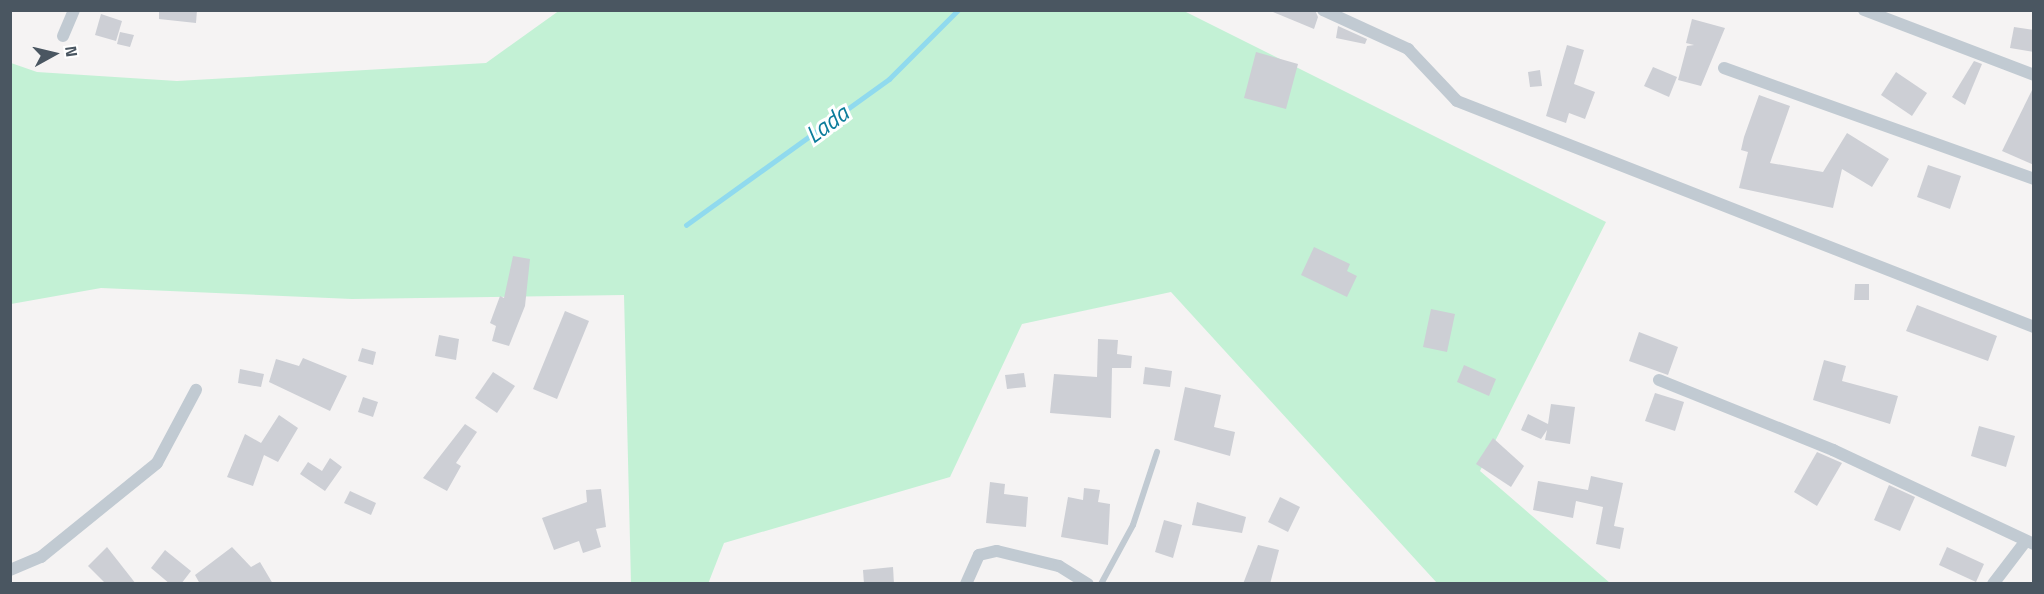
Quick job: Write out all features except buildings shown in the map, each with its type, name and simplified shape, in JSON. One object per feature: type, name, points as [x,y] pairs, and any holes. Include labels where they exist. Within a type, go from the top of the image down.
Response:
[{"type":"street","points":[[63,36],[74,10]]},
{"type":"street","points":[[1323,10],[1408,49],[1457,101],[2034,327]]},
{"type":"street","points":[[1864,10],[2034,75]]},
{"type":"street","points":[[1724,68],[2034,179]]},
{"type":"street","points":[[1659,380],[1833,450],[2029,543],[1993,584]]},
{"type":"street","points":[[10,570],[41,556],[157,463],[196,390]]},
{"type":"street","points":[[966,584],[979,555],[997,551],[1059,566],[1088,584]]},
{"type":"lane","points":[[1101,584],[1133,525],[1157,452]]},
{"type":"green space","points":[[560,10],[1184,11],[1606,222],[1480,471],[1610,583],[1437,583],[1171,292],[1022,324],[950,477],[724,543],[708,584],[631,583],[624,295],[352,299],[101,288],[11,304],[11,63],[37,72],[177,81],[486,63]]},
{"type":"waterway","name":"Lada","points":[[686,225],[889,79],[958,10]]}]
